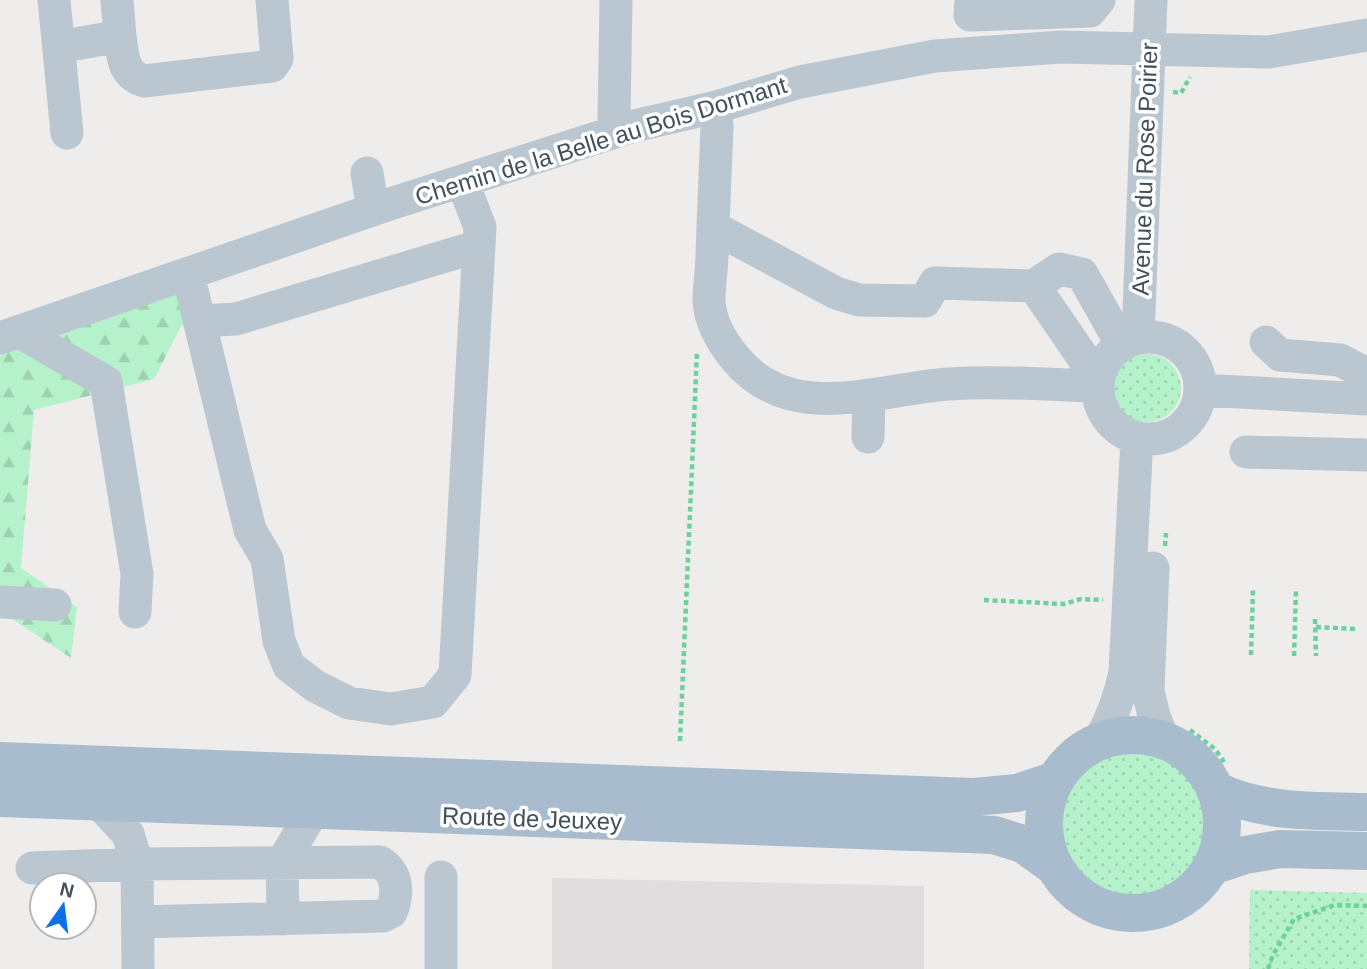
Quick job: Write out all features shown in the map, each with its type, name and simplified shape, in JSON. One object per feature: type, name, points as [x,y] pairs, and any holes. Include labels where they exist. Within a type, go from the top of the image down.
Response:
[{"type":"main road","points":[[1223,781],[1220,812],[1222,835],[1212,866],[1184,898],[1154,911],[1134,913],[1100,907],[1066,883],[1055,867],[1044,832],[1046,803],[1053,781],[1081,752],[1112,737],[1132,735],[1158,738],[1174,734],[1207,773],[1223,781],[1233,799],[1270,808],[1367,813]]},
{"type":"main road","name":"Route de Jeuxey","points":[[0,761],[974,797],[1017,793],[1053,781]]},
{"type":"main road","name":"Route de Jeuxey","points":[[0,799],[994,835],[1023,844],[1055,867]]},
{"type":"main road","points":[[1212,866],[1245,855],[1280,849],[1367,851]]},
{"type":"street","points":[[54,0],[67,133]]},
{"type":"street","points":[[117,0],[125,67],[133,78],[144,81],[272,66],[277,59],[272,0]]},
{"type":"street","points":[[615,0],[614,118],[617,131]]},
{"type":"street","points":[[971,0],[970,15],[1095,6],[1089,47]]},
{"type":"street","name":"Avenue du Rose Poirier","points":[[1151,0],[1169,50]]},
{"type":"street","name":"Avenue du Rose Poirier","points":[[1147,439],[1124,433],[1104,412],[1099,398],[1124,354],[1169,50],[1172,0]]},
{"type":"street","name":"Chemin de la Belle au Bois Dormant","points":[[10,335],[373,209],[617,131],[716,107],[800,82],[935,56],[1061,47],[1269,52],[1367,35]]},
{"type":"street","points":[[58,47],[120,36]]},
{"type":"street","points":[[716,107],[709,302],[717,330],[728,349],[744,369],[763,382],[788,393],[816,400],[949,384],[1087,386],[1124,354]]},
{"type":"street","points":[[366,173],[373,209]]},
{"type":"street","points":[[188,274],[250,530],[267,559],[279,640],[289,666],[315,686],[349,704],[391,709],[433,702],[455,675],[479,246],[480,227],[462,181]]},
{"type":"street","points":[[713,227],[836,293],[859,300],[925,301],[935,283],[1034,286],[1059,269],[1082,274],[1124,354]]},
{"type":"street","points":[[199,321],[236,319],[479,246]]},
{"type":"street","points":[[1034,286],[1084,359],[1181,348],[1190,357],[1200,378],[1201,390],[1192,417],[1182,428],[1170,435],[1147,439]]},
{"type":"street","name":"Chemin de la Belle au Bois Dormant","points":[[10,335],[106,382],[137,574],[135,612]]},
{"type":"street","points":[[1201,390],[1364,399],[1363,372],[1340,360],[1280,355],[1266,342]]},
{"type":"street","points":[[868,438],[869,395]]},
{"type":"street","points":[[1098,744],[1111,720],[1125,672],[1128,601],[1147,439]]},
{"type":"street","points":[[1147,439],[1148,691],[1154,716],[1174,734]]},
{"type":"street","points":[[1246,452],[1367,455]]},
{"type":"street","points":[[0,602],[55,605]]},
{"type":"street","points":[[99,802],[128,834],[137,864],[138,969]]},
{"type":"street","points":[[283,919],[282,863],[314,809]]},
{"type":"street","points":[[32,868],[137,864],[380,862],[389,867],[394,877],[395,903],[391,912],[383,916],[138,922]]},
{"type":"street","points":[[441,877],[442,969]]},
{"type":"path","points":[[680,741],[697,340],[699,321],[709,302]]},
{"type":"path","points":[[1165,559],[1166,533]]},
{"type":"path","points":[[1251,654],[1253,589]]},
{"type":"path","points":[[1294,656],[1296,590]]},
{"type":"path","points":[[984,600],[1064,604],[1081,599],[1128,601]]},
{"type":"path","points":[[1315,619],[1316,656]]},
{"type":"path","points":[[1316,627],[1355,629],[1355,626]]},
{"type":"path","points":[[1174,734],[1215,748],[1223,781]]},
{"type":"path","points":[[1268,969],[1294,919],[1335,905],[1367,906]]},
{"type":"shaded area","points":[[552,878],[924,886],[924,969],[552,969]]},
{"type":"green space","points":[[176,289],[186,317],[154,379],[34,410],[21,568],[77,607],[71,658],[0,611],[0,352]]},
{"type":"green space","points":[[1140,354],[1154,354],[1166,359],[1176,369],[1181,388],[1176,407],[1166,417],[1154,422],[1140,422],[1128,417],[1118,407],[1113,395],[1113,381],[1118,369],[1128,359]]},
{"type":"green space","points":[[1133,748],[1161,753],[1186,769],[1202,794],[1207,822],[1202,850],[1186,875],[1161,891],[1133,896],[1105,891],[1080,875],[1064,850],[1059,822],[1064,794],[1080,769],[1105,753]]},
{"type":"green space","points":[[1250,890],[1367,893],[1367,969],[1249,969]]}]
